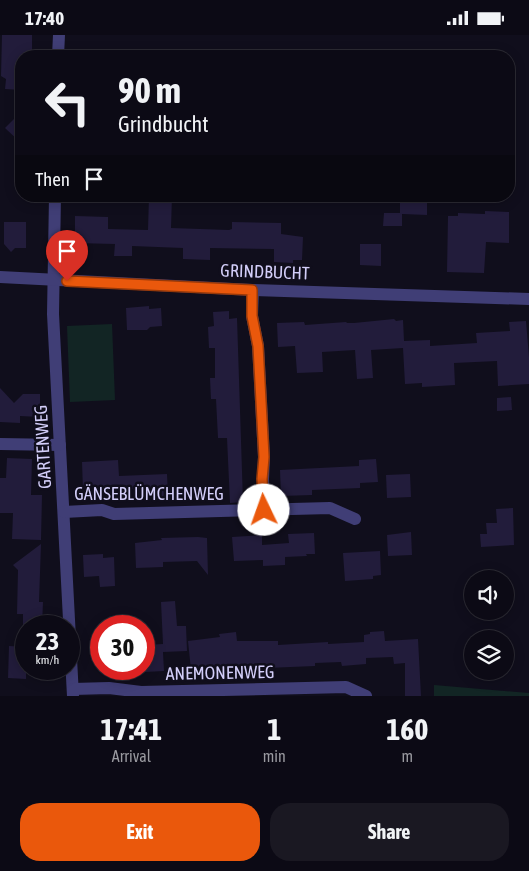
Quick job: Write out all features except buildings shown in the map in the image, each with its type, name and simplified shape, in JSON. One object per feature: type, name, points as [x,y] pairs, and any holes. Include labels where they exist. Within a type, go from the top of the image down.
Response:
[{"type":"street","points":[[58,50],[59,35]]},
{"type":"street","name":"GARTENWEG","points":[[54,202],[53,313],[73,692]]},
{"type":"street","name":"GRINDBUCHT","points":[[0,277],[252,290],[529,299]]},
{"type":"street","points":[[252,290],[252,316],[258,346],[264,457],[262,479],[264,510]]},
{"type":"street","points":[[0,444],[60,445]]},
{"type":"street","name":"GÄNSEBLÜMCHENWEG","points":[[64,512],[102,510],[114,514],[330,508],[355,519]]},
{"type":"street","name":"ANEMONENWEG","points":[[73,692],[109,688],[140,692],[346,687],[366,696]]},
{"type":"green space","points":[[112,324],[115,400],[70,402],[67,326]]},
{"type":"green space","points":[[434,685],[529,693],[529,696],[434,696]]},
{"type":"route","points":[[67,281],[252,290],[252,316],[258,346],[264,457],[262,479],[264,510]]}]
